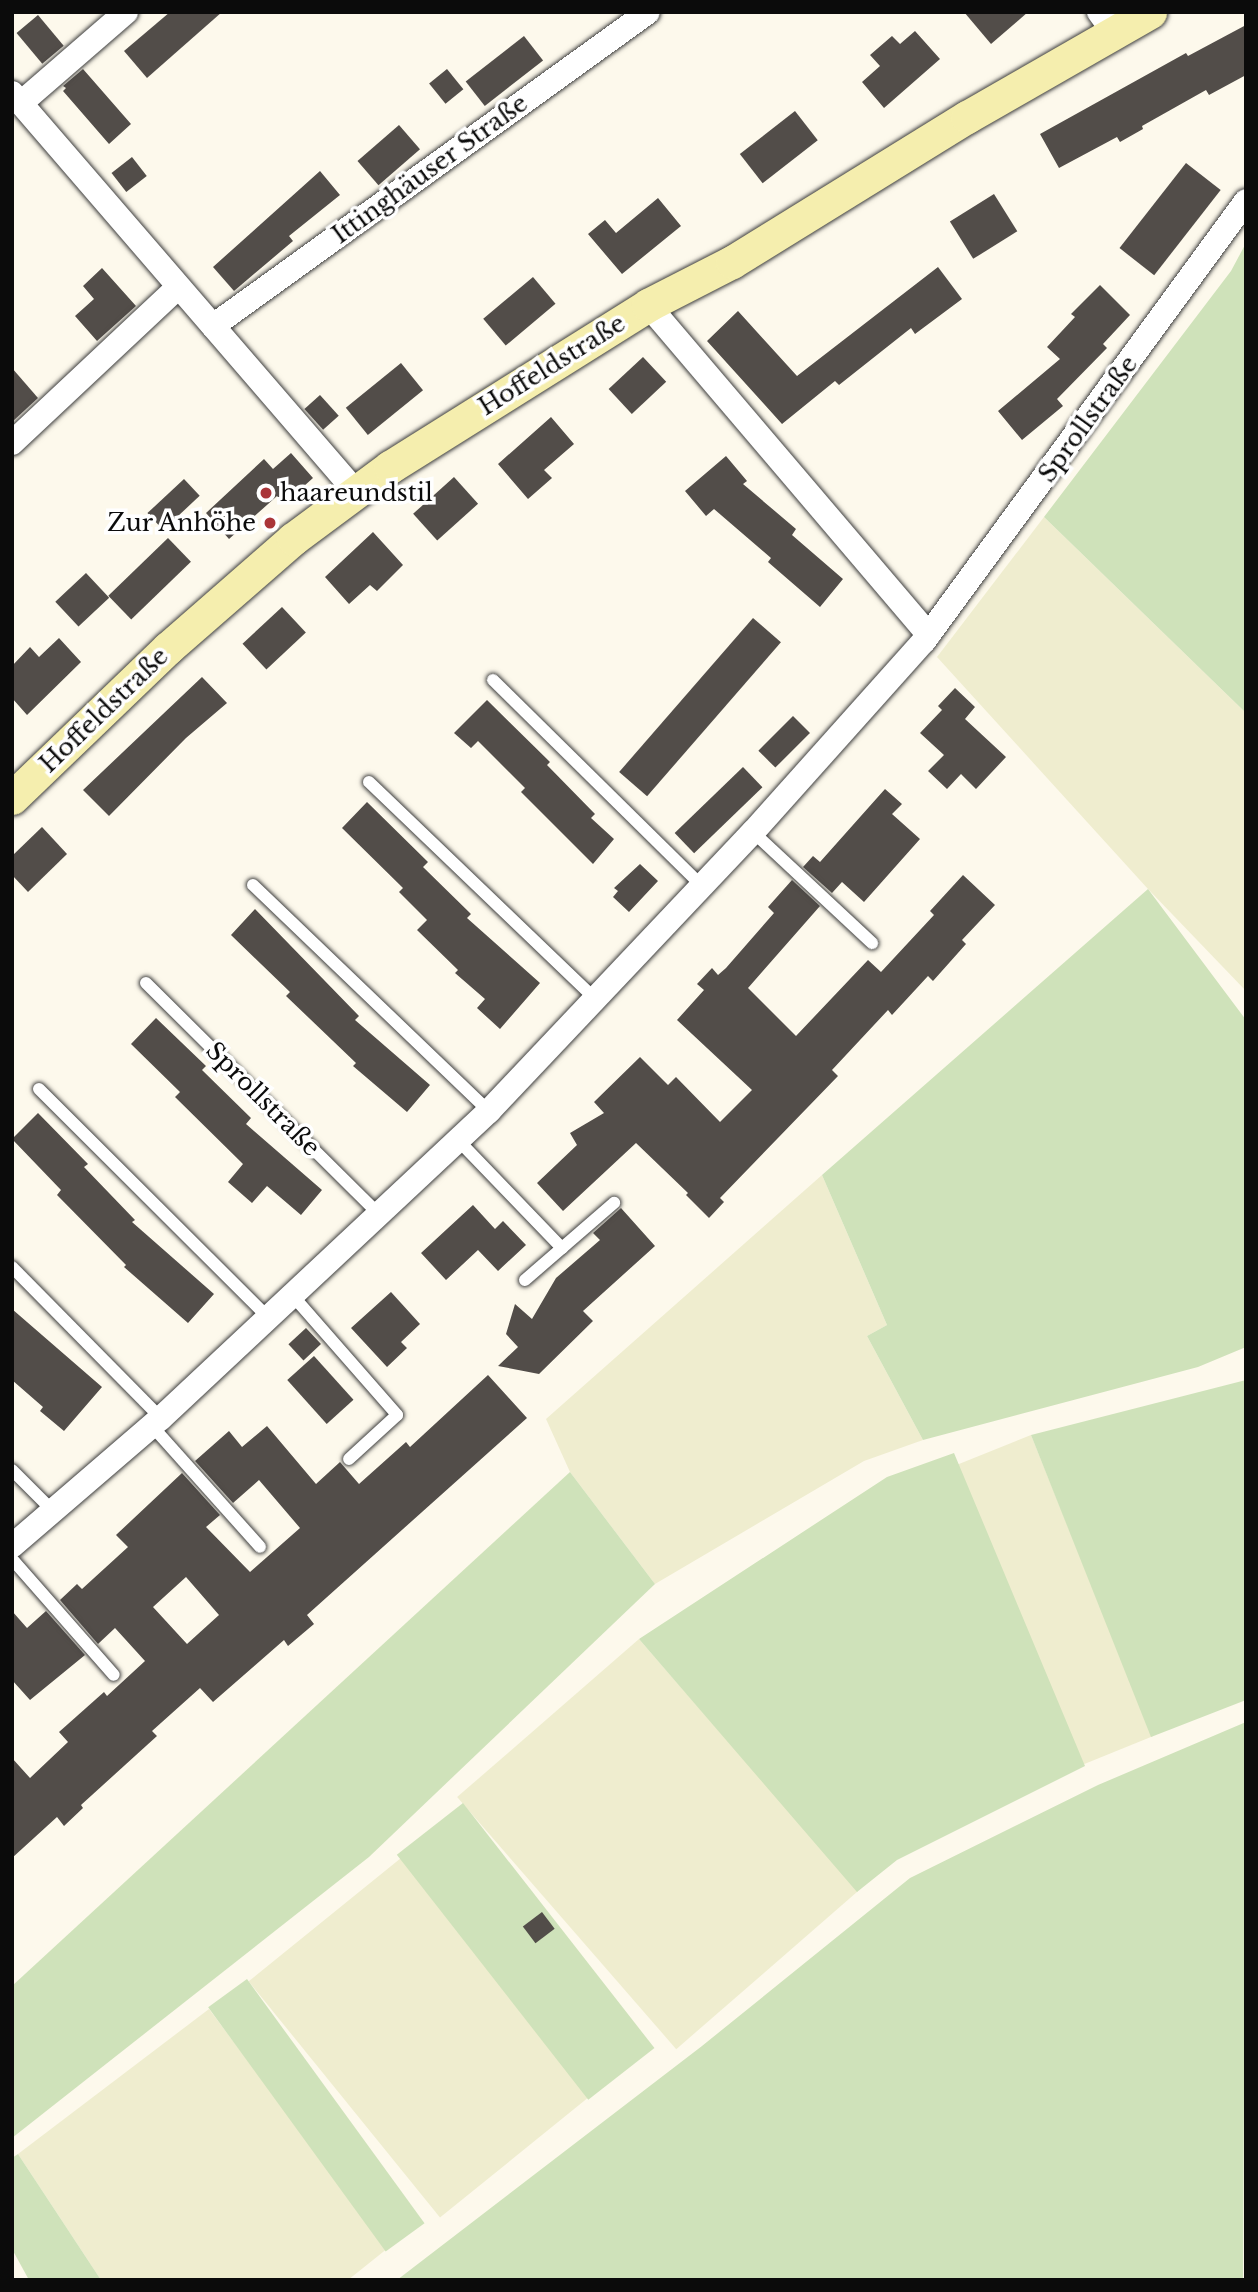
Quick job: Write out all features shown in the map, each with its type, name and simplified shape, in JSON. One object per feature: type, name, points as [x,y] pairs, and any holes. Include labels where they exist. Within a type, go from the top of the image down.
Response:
[{"type":"street","points":[[125,12],[17,98],[356,492]]},
{"type":"street","name":"Ittinghäuser Straße","points":[[213,326],[648,12]]},
{"type":"street","name":"Hoffeldstraße","points":[[12,798],[168,648],[293,539],[356,492],[648,305],[732,262],[1106,22],[1150,12]]},
{"type":"street","name":"Sprollstraße","points":[[12,1546],[156,1422],[380,1215],[489,1111],[703,887],[929,635],[1246,201]]},
{"type":"street","points":[[12,443],[178,286]]},
{"type":"street","points":[[648,305],[929,635]]},
{"type":"lane","points":[[493,680],[703,887]]},
{"type":"lane","points":[[369,782],[596,1000]]},
{"type":"lane","points":[[753,832],[872,943]]},
{"type":"lane","points":[[253,885],[489,1111]]},
{"type":"lane","name":"Sprollstraße","points":[[146,983],[380,1215]]},
{"type":"lane","points":[[39,1089],[269,1318]]},
{"type":"lane","points":[[458,1140],[562,1248]]},
{"type":"lane","points":[[525,1280],[614,1203]]},
{"type":"lane","points":[[12,1267],[156,1422],[260,1547]]},
{"type":"lane","points":[[293,1296],[397,1415],[349,1459]]},
{"type":"lane","points":[[12,1470],[53,1511]]},
{"type":"lane","points":[[12,1559],[114,1675]]},
{"type":"shaded area","points":[[1044,517],[1246,713],[1246,991],[1148,889],[937,657]]},
{"type":"shaded area","points":[[822,1175],[887,1325],[867,1336],[923,1440],[864,1461],[655,1584],[570,1472],[546,1419]]},
{"type":"shaded area","points":[[1031,1435],[1153,1736],[1079,1766],[958,1465]]},
{"type":"shaded area","points":[[639,1639],[858,1891],[676,2049],[457,1797]]},
{"type":"shaded area","points":[[401,1858],[592,2094],[440,2218],[249,1981]]},
{"type":"shaded area","points":[[209,2009],[388,2248],[348,2280],[101,2280],[18,2154]]},
{"type":"green space","points":[[1246,243],[1246,713],[1044,517],[1231,271]]},
{"type":"green space","points":[[1148,889],[1246,1020],[1246,1347],[1198,1367],[923,1440],[867,1336],[887,1325],[822,1175]]},
{"type":"green space","points":[[1246,1380],[1246,1700],[1151,1737],[1031,1435]]},
{"type":"green space","points":[[954,1453],[1085,1766],[897,1860],[857,1892],[639,1639],[887,1477]]},
{"type":"green space","points":[[570,1472],[655,1584],[369,1857],[12,2138],[12,1986]]},
{"type":"green space","points":[[1246,1722],[1243,2280],[397,2280],[702,2046],[910,1878],[1098,1785]]},
{"type":"green space","points":[[463,1803],[654,2048],[588,2100],[397,1855]]},
{"type":"green space","points":[[247,1979],[425,2223],[386,2252],[208,2007]]},
{"type":"green space","points":[[18,2154],[101,2280],[29,2280],[12,2249],[12,2158]]},
{"type":"building","points":[[170,12],[222,12],[147,78],[124,51]]},
{"type":"building","points":[[964,12],[1028,12],[991,44]]},
{"type":"building","points":[[38,15],[64,46],[42,64],[17,33]]},
{"type":"building","points":[[1246,25],[1246,75],[1209,95],[1206,90],[1142,126],[1143,129],[1120,142],[1117,137],[1059,168],[1040,134],[1186,53],[1188,56]]},
{"type":"building","points":[[915,31],[940,59],[884,108],[862,82],[880,66],[870,55],[892,36],[900,44]]},
{"type":"building","points":[[524,36],[543,60],[485,106],[466,82]]},
{"type":"building","points":[[83,69],[131,124],[109,144],[63,91],[66,88],[63,86]]},
{"type":"building","points":[[447,69],[463,89],[445,104],[429,83]]},
{"type":"building","points":[[795,111],[818,140],[763,183],[740,154]]},
{"type":"building","points":[[399,125],[420,149],[378,185],[357,161]]},
{"type":"building","points":[[132,157],[147,176],[126,192],[112,173]]},
{"type":"building","points":[[1186,163],[1221,190],[1154,275],[1120,248]]},
{"type":"building","points":[[320,171],[340,195],[289,236],[293,241],[234,291],[213,267]]},
{"type":"building","points":[[994,194],[1017,231],[973,259],[950,222]]},
{"type":"building","points":[[658,198],[681,226],[622,274],[588,234],[605,220],[616,233]]},
{"type":"building","points":[[938,267],[962,299],[915,334],[911,328],[839,385],[835,381],[782,424],[707,341],[738,311],[797,376]]},
{"type":"building","points":[[102,268],[136,306],[97,341],[75,316],[94,299],[83,286]]},
{"type":"building","points":[[533,277],[555,304],[506,346],[483,319]]},
{"type":"building","points":[[1100,285],[1130,315],[1103,344],[1107,348],[1057,399],[1063,406],[1022,440],[998,411],[1060,359],[1047,347],[1075,317],[1071,314]]},
{"type":"building","points":[[643,357],[666,382],[632,414],[609,389]]},
{"type":"building","points":[[401,363],[423,390],[368,435],[346,408]]},
{"type":"building","points":[[12,368],[38,398],[12,422]]},
{"type":"building","points":[[320,395],[339,416],[323,430],[304,409]]},
{"type":"building","points":[[551,417],[574,444],[544,470],[552,478],[528,499],[498,464]]},
{"type":"building","points":[[291,453],[313,478],[284,504],[277,496],[229,539],[206,513],[264,459],[273,469]]},
{"type":"building","points":[[726,456],[747,481],[743,484],[796,529],[792,535],[843,579],[820,607],[768,562],[771,558],[714,509],[706,516],[685,491]]},
{"type":"building","points":[[454,477],[478,504],[437,541],[413,514]]},
{"type":"building","points":[[184,479],[200,496],[163,530],[147,513]]},
{"type":"building","points":[[373,532],[403,565],[377,591],[370,585],[349,604],[325,577]]},
{"type":"building","points":[[168,538],[191,562],[131,619],[108,596]]},
{"type":"building","points":[[86,573],[109,598],[78,627],[55,602]]},
{"type":"building","points":[[282,607],[306,633],[266,669],[243,644]]},
{"type":"building","points":[[753,618],[781,642],[647,796],[619,772]]},
{"type":"building","points":[[59,638],[81,662],[27,715],[12,698],[12,666],[30,647],[39,657]]},
{"type":"building","points":[[202,677],[227,703],[186,738],[109,816],[83,790]]},
{"type":"building","points":[[955,688],[975,707],[965,719],[1006,757],[976,789],[961,774],[947,789],[928,771],[944,755],[920,733],[942,710],[938,706]]},
{"type":"building","points":[[487,700],[550,762],[547,765],[595,814],[591,818],[614,839],[593,864],[521,792],[525,788],[478,741],[471,748],[454,733]]},
{"type":"building","points":[[793,716],[810,733],[775,768],[758,751]]},
{"type":"building","points":[[743,767],[762,787],[694,853],[675,833]]},
{"type":"building","points":[[885,789],[902,804],[892,814],[920,839],[864,902],[842,882],[832,893],[803,867],[813,856],[820,862]]},
{"type":"building","points":[[367,802],[428,862],[423,867],[471,914],[467,918],[540,983],[500,1029],[477,1008],[485,999],[455,973],[458,970],[417,930],[427,920],[399,892],[403,888],[342,828]]},
{"type":"building","points":[[42,827],[67,854],[28,892],[12,875],[12,856]]},
{"type":"building","points":[[640,864],[658,881],[629,912],[613,897],[618,891],[614,888]]},
{"type":"building","points":[[963,875],[995,905],[962,940],[966,944],[933,981],[928,976],[892,1015],[888,1010],[832,1070],[838,1076],[720,1198],[724,1202],[709,1218],[686,1195],[688,1193],[636,1143],[563,1211],[537,1183],[577,1145],[570,1133],[604,1113],[594,1102],[640,1057],[668,1085],[676,1077],[720,1122],[752,1090],[677,1020],[704,990],[697,984],[712,968],[718,975],[726,968],[774,913],[768,907],[792,880],[820,906],[748,988],[796,1036],[868,960],[881,972],[934,915],[930,911]]},
{"type":"building","points":[[255,909],[359,1016],[355,1020],[430,1085],[407,1112],[353,1066],[356,1063],[286,996],[290,992],[231,935]]},
{"type":"building","points":[[156,1018],[206,1066],[202,1070],[251,1118],[246,1124],[322,1190],[301,1215],[267,1186],[252,1203],[228,1182],[243,1164],[175,1097],[180,1092],[131,1044]]},
{"type":"building","points":[[38,1113],[88,1164],[84,1167],[135,1220],[132,1222],[214,1294],[188,1323],[124,1267],[126,1265],[57,1195],[61,1190],[12,1139]]},
{"type":"building","points":[[473,1205],[495,1229],[503,1221],[526,1245],[498,1271],[478,1250],[446,1280],[421,1253]]},
{"type":"building","points":[[621,1208],[655,1246],[583,1311],[593,1321],[539,1374],[498,1366],[518,1347],[506,1334],[515,1304],[532,1319],[556,1278],[600,1240],[593,1233]]},
{"type":"building","points":[[391,1292],[420,1324],[401,1342],[407,1348],[387,1367],[351,1328]]},
{"type":"building","points":[[12,1309],[102,1387],[64,1431],[40,1411],[43,1407],[12,1380]]},
{"type":"building","points":[[306,1328],[321,1344],[303,1360],[288,1344]]},
{"type":"building","points":[[314,1356],[353,1400],[327,1424],[287,1380]]},
{"type":"building","points":[[488,1375],[527,1418],[307,1615],[314,1624],[288,1646],[284,1640],[213,1702],[200,1688],[152,1731],[157,1736],[81,1805],[83,1808],[64,1826],[57,1817],[12,1858],[12,1758],[30,1778],[68,1742],[59,1732],[104,1692],[107,1696],[145,1661],[115,1628],[98,1644],[60,1600],[77,1584],[82,1589],[128,1547],[116,1535],[182,1473],[220,1515],[206,1527],[250,1572],[300,1528],[259,1480],[233,1503],[195,1461],[229,1431],[242,1447],[267,1426],[316,1484],[340,1462],[359,1484],[406,1442],[410,1447]],"holes":[[[186,1577],[219,1615],[187,1644],[153,1607]]]},
{"type":"building","points":[[12,1611],[27,1628],[46,1611],[85,1655],[30,1700],[12,1680]]},
{"type":"building","points":[[542,1912],[555,1929],[535,1943],[523,1926]]},
{"type":"place","name":"haareundstil","points":[[266,493]]},
{"type":"place","name":"Zur Anhöhe","points":[[270,523]]}]
